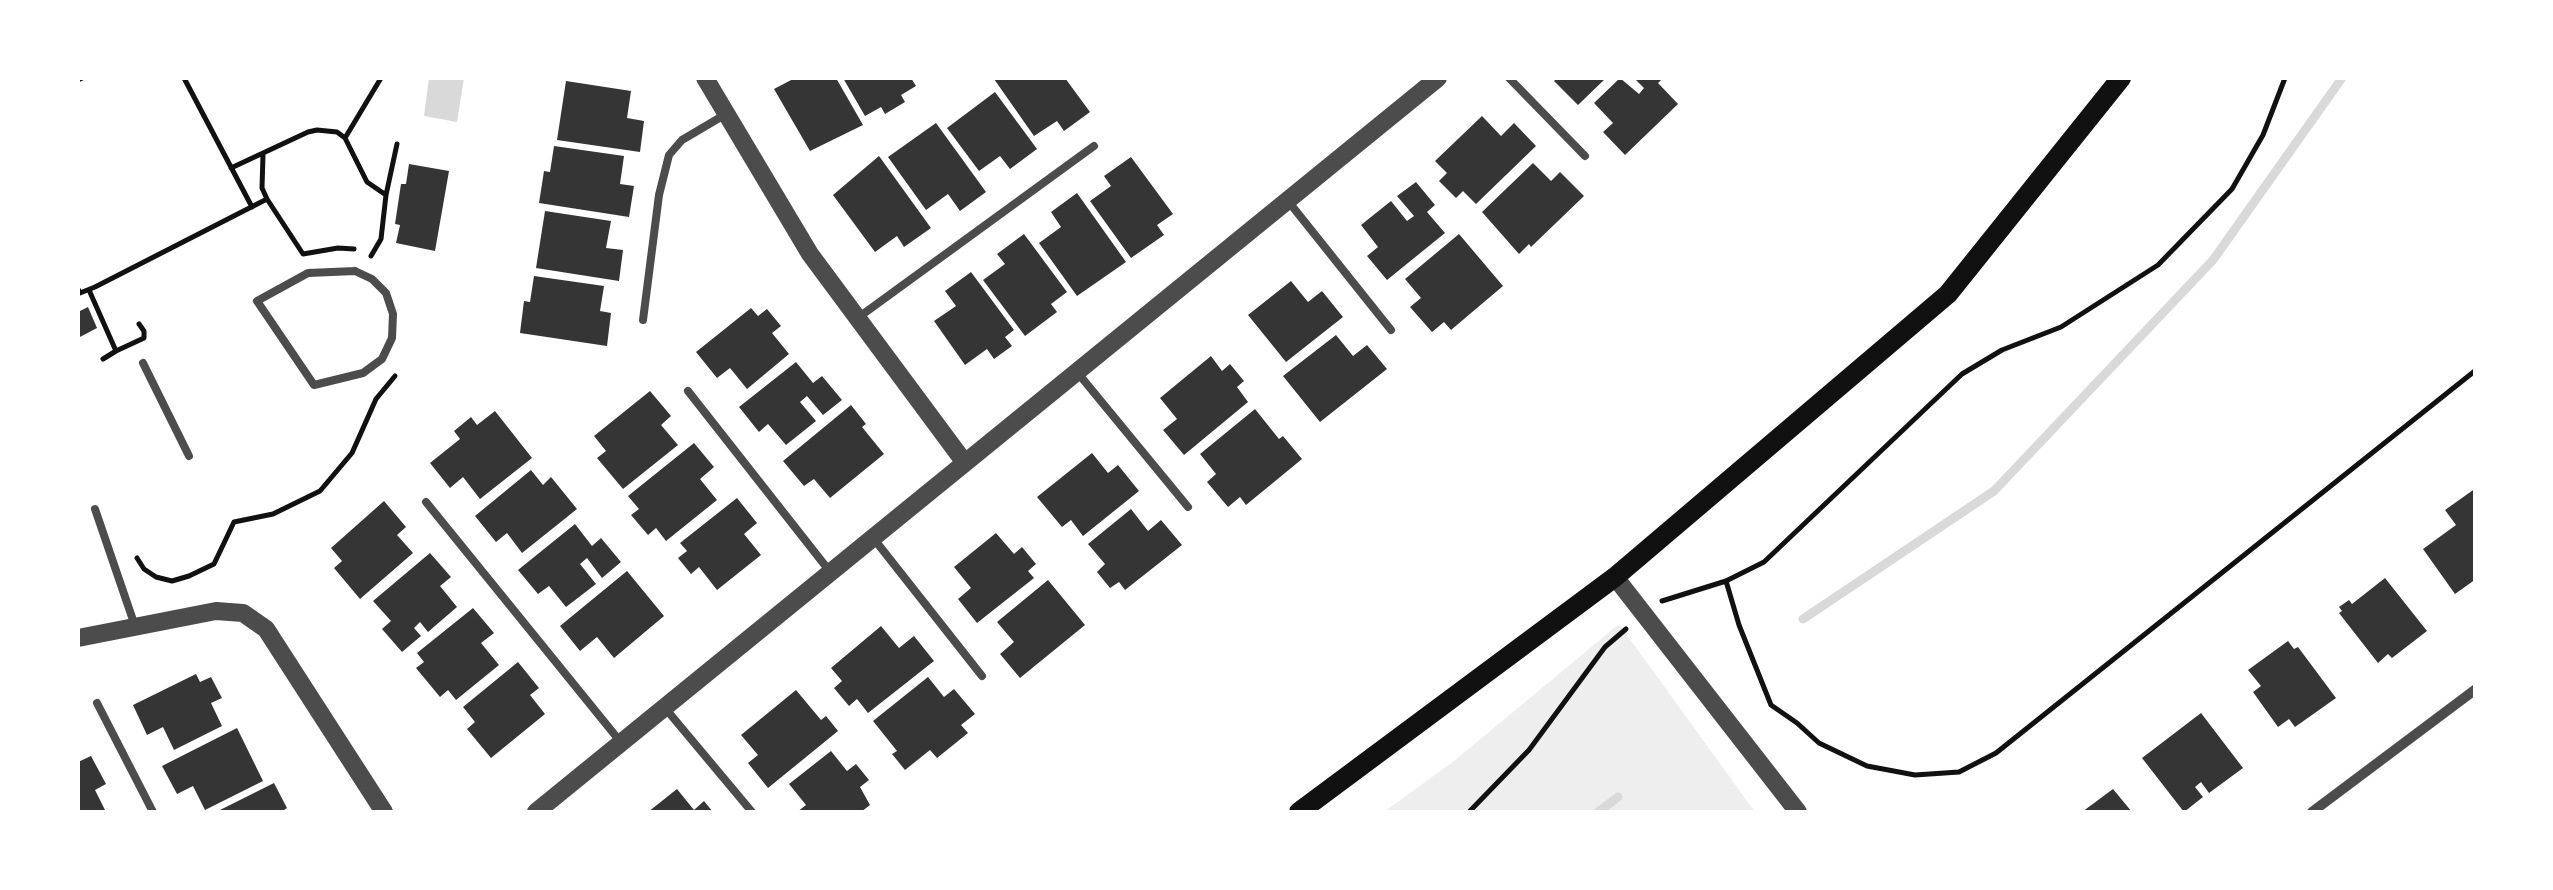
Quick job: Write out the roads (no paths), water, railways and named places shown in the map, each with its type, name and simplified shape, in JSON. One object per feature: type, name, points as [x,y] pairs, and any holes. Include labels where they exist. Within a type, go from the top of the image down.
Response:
[{"type":"main road","points":[[1299,812],[1615,577],[1948,294],[2120,78]]},
{"type":"street","points":[[706,78],[810,254],[966,463]]},
{"type":"street","points":[[536,812],[1438,78]]},
{"type":"street","points":[[1615,577],[1798,812]]},
{"type":"street","points":[[78,638],[216,611],[244,613],[266,628],[384,812]]},
{"type":"street","points":[[2312,812],[2476,689]]},
{"type":"lane","points":[[1509,78],[1586,156]]},
{"type":"lane","points":[[642,320],[659,195],[669,155],[682,140],[726,114]]},
{"type":"lane","points":[[856,319],[1094,146]]},
{"type":"lane","points":[[1288,201],[1391,330]]},
{"type":"lane","points":[[355,271],[372,279],[386,294],[393,314],[392,338],[382,359],[364,373],[314,386],[258,301],[308,272],[355,271]]},
{"type":"lane","points":[[142,362],[189,456]]},
{"type":"lane","points":[[1076,372],[1188,507]]},
{"type":"lane","points":[[688,391],[831,572]]},
{"type":"lane","points":[[426,502],[622,744]]},
{"type":"lane","points":[[95,509],[135,626]]},
{"type":"lane","points":[[874,539],[982,676]]},
{"type":"lane","points":[[97,703],[153,812]]},
{"type":"lane","points":[[664,707],[752,812]]},
{"type":"waterway","points":[[1803,619],[1994,491],[2213,260],[2342,78]]},
{"type":"waterway","points":[[1598,812],[1618,797]]}]
